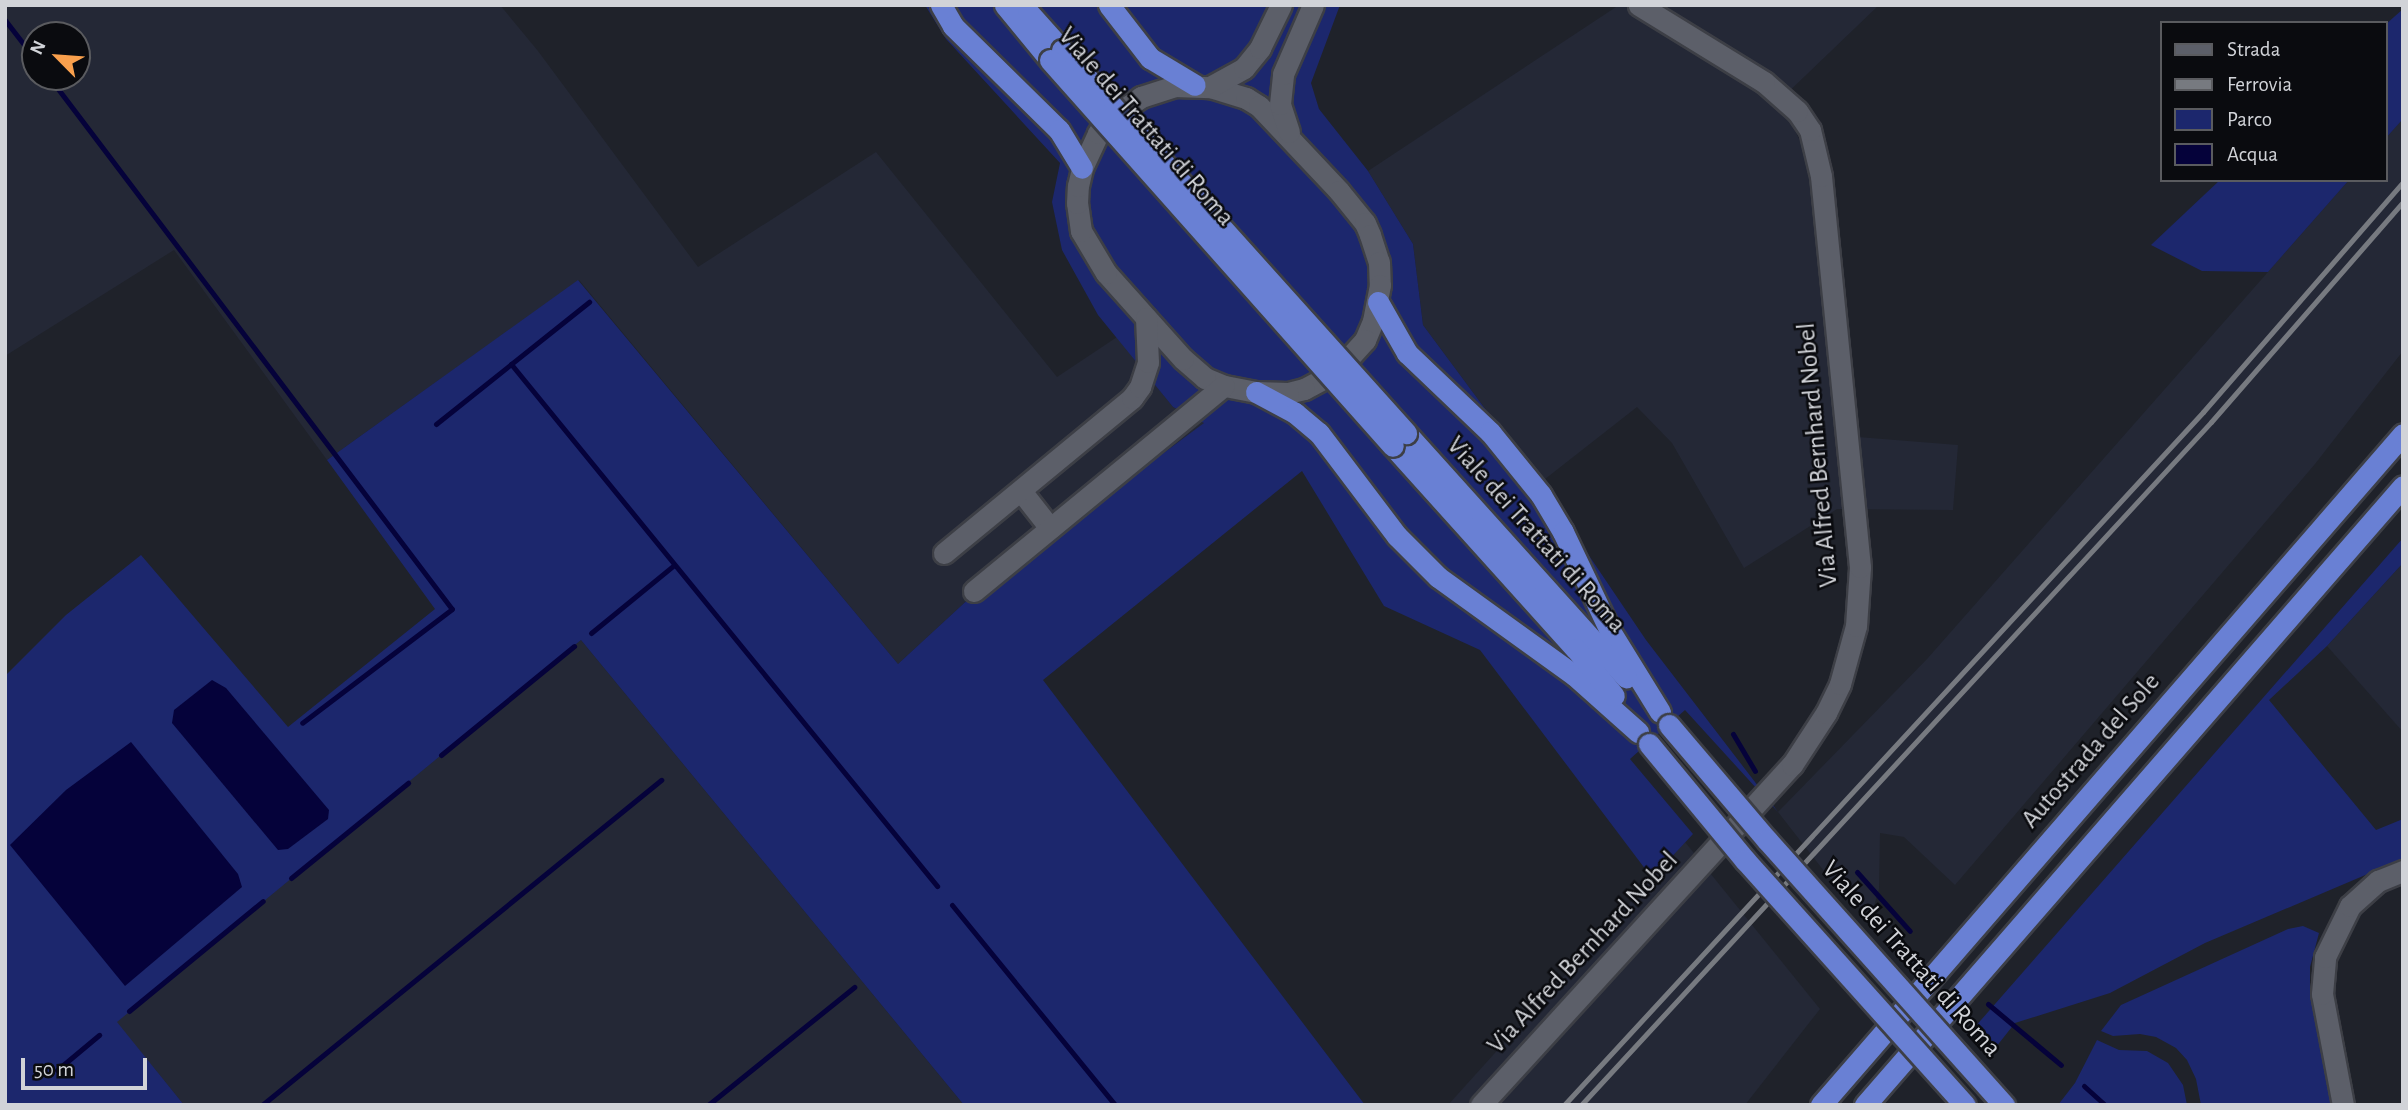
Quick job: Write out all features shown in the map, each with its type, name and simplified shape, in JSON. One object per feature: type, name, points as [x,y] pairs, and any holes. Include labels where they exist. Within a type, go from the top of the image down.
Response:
[{"type":"highway","points":[[940,5],[953,26],[1059,130],[1082,168]]},
{"type":"highway","name":"Viale dei Trattati di Roma","points":[[1005,5],[1056,55],[1399,440],[1576,649],[1644,738],[1763,880],[1965,1105]]},
{"type":"highway","name":"Viale dei Trattati di Roma","points":[[1022,5],[1056,55]]},
{"type":"highway","points":[[1109,5],[1150,58],[1202,86]]},
{"type":"highway","points":[[1378,302],[1406,353],[1490,432],[1541,495],[1563,532],[1610,631],[1665,719]]},
{"type":"highway","points":[[1256,392],[1294,413],[1319,433],[1396,536],[1438,577],[1574,675],[1644,738]]},
{"type":"highway","name":"Autostrada del Sole","points":[[1821,1105],[2403,434]]},
{"type":"highway","name":"Viale dei Trattati di Roma","points":[[1399,440],[1665,719],[1767,840],[2004,1105]]},
{"type":"highway","points":[[1865,1105],[2403,486]]},
{"type":"street","points":[[1202,86],[1244,68],[1260,48],[1281,5]]},
{"type":"street","points":[[1291,137],[1280,104],[1283,74],[1313,5]]},
{"type":"street","name":"Via Alfred Bernhard Nobel","points":[[1480,1105],[1792,765],[1826,713],[1840,684],[1856,626],[1860,568],[1821,176],[1810,130],[1790,104],[1765,82],[1639,5]]},
{"type":"street","points":[[1174,86],[1202,86],[1246,98],[1259,106],[1291,137],[1364,223],[1378,262],[1378,302],[1365,340],[1336,372],[1304,389],[1289,393],[1256,392],[1224,386],[1194,370],[1106,273],[1081,231],[1077,202],[1082,168],[1098,133],[1128,105],[1155,91],[1174,86]]},
{"type":"street","points":[[944,553],[1132,398],[1140,387],[1148,362],[1150,350],[1146,318]]},
{"type":"street","points":[[974,591],[1224,386]]},
{"type":"street","points":[[1021,491],[1050,528]]},
{"type":"street","points":[[2343,1105],[2322,993],[2325,957],[2350,906],[2378,881],[2403,871]]},
{"type":"shaded area","points":[[5,5],[500,5],[538,51],[698,267],[876,152],[1057,377],[1117,337],[1173,407],[1205,423],[974,594],[898,664],[579,280],[327,460],[174,250],[5,356]]},
{"type":"shaded area","points":[[1619,5],[1879,5],[1780,100],[1804,149],[1822,214],[1839,368],[1858,437],[1958,445],[1953,510],[1837,509],[1744,568],[1672,443],[1637,407],[1540,483],[1423,325],[1413,244],[1368,171]]},
{"type":"shaded area","points":[[2403,119],[2403,351],[2315,464],[1955,885],[1904,837],[1880,833],[1879,889],[1872,913],[1845,898],[1778,812],[1927,659],[2347,182],[2387,182],[2387,137]]},
{"type":"shaded area","points":[[2403,563],[2403,732],[2327,646]]},
{"type":"shaded area","points":[[581,640],[964,1105],[184,1105],[116,1022]]},
{"type":"shaded area","points":[[1685,842],[1820,1009],[1745,1105],[1448,1105]]},
{"type":"green space","points":[[925,5],[1340,5],[1311,83],[1319,109],[1368,171],[1413,244],[1423,325],[1540,483],[1646,640],[1778,812],[1685,710],[1630,759],[1693,834],[1652,878],[1480,650],[1384,606],[1302,471],[1043,680],[1365,1105],[964,1105],[581,640],[117,1022],[184,1105],[5,1105],[5,676],[66,615],[141,555],[288,727],[435,609],[327,460],[578,280],[898,664],[974,594],[1204,423],[1173,407],[1098,315],[1062,250],[1052,202],[1060,163],[946,39]]},
{"type":"green space","points":[[2403,9],[2403,119],[2387,137],[2387,23]]},
{"type":"green space","points":[[2218,182],[2347,182],[2268,272],[2202,271],[2151,245]]},
{"type":"green space","points":[[2403,538],[2403,563],[2327,646],[2269,700],[2376,830],[2403,819],[2403,859],[2205,943],[2110,993],[2015,1023],[1996,1047],[1974,1028]]},
{"type":"green space","points":[[2303,926],[2319,933],[2310,967],[2310,988],[2331,1105],[2201,1105],[2196,1079],[2187,1060],[2176,1048],[2156,1037],[2140,1034],[2113,1036],[2101,1031],[2121,1005],[2288,929]]},
{"type":"green space","points":[[2097,1040],[2119,1050],[2147,1051],[2168,1063],[2183,1085],[2187,1105],[2058,1105],[2075,1083]]},
{"type":"water","points":[[212,680],[226,688],[329,810],[328,819],[288,849],[278,850],[172,723],[174,710]]},
{"type":"water","points":[[131,742],[238,874],[242,887],[125,986],[10,845],[66,790]]},
{"type":"waterway","points":[[5,20],[21,41]]},
{"type":"waterway","points":[[60,91],[452,609],[302,723]]},
{"type":"waterway","points":[[436,424],[589,302]]},
{"type":"waterway","points":[[511,364],[937,886]]},
{"type":"waterway","points":[[591,633],[673,566]]},
{"type":"waterway","points":[[441,755],[574,646]]},
{"type":"waterway","points":[[1733,734],[1755,771]]},
{"type":"waterway","points":[[262,1105],[661,780]]},
{"type":"waterway","points":[[291,878],[408,783]]},
{"type":"waterway","points":[[1857,872],[1910,931]]},
{"type":"waterway","points":[[129,1011],[263,901]]},
{"type":"waterway","points":[[952,905],[1115,1105]]},
{"type":"waterway","points":[[708,1105],[854,987]]},
{"type":"waterway","points":[[1988,1004],[2061,1065]]},
{"type":"waterway","points":[[57,1070],[99,1035]]},
{"type":"waterway","points":[[2084,1086],[2105,1105]]},
{"type":"railway","points":[[1564,1105],[2203,412],[2403,182]]},
{"type":"railway","points":[[1581,1105],[2211,422],[2403,202]]}]
